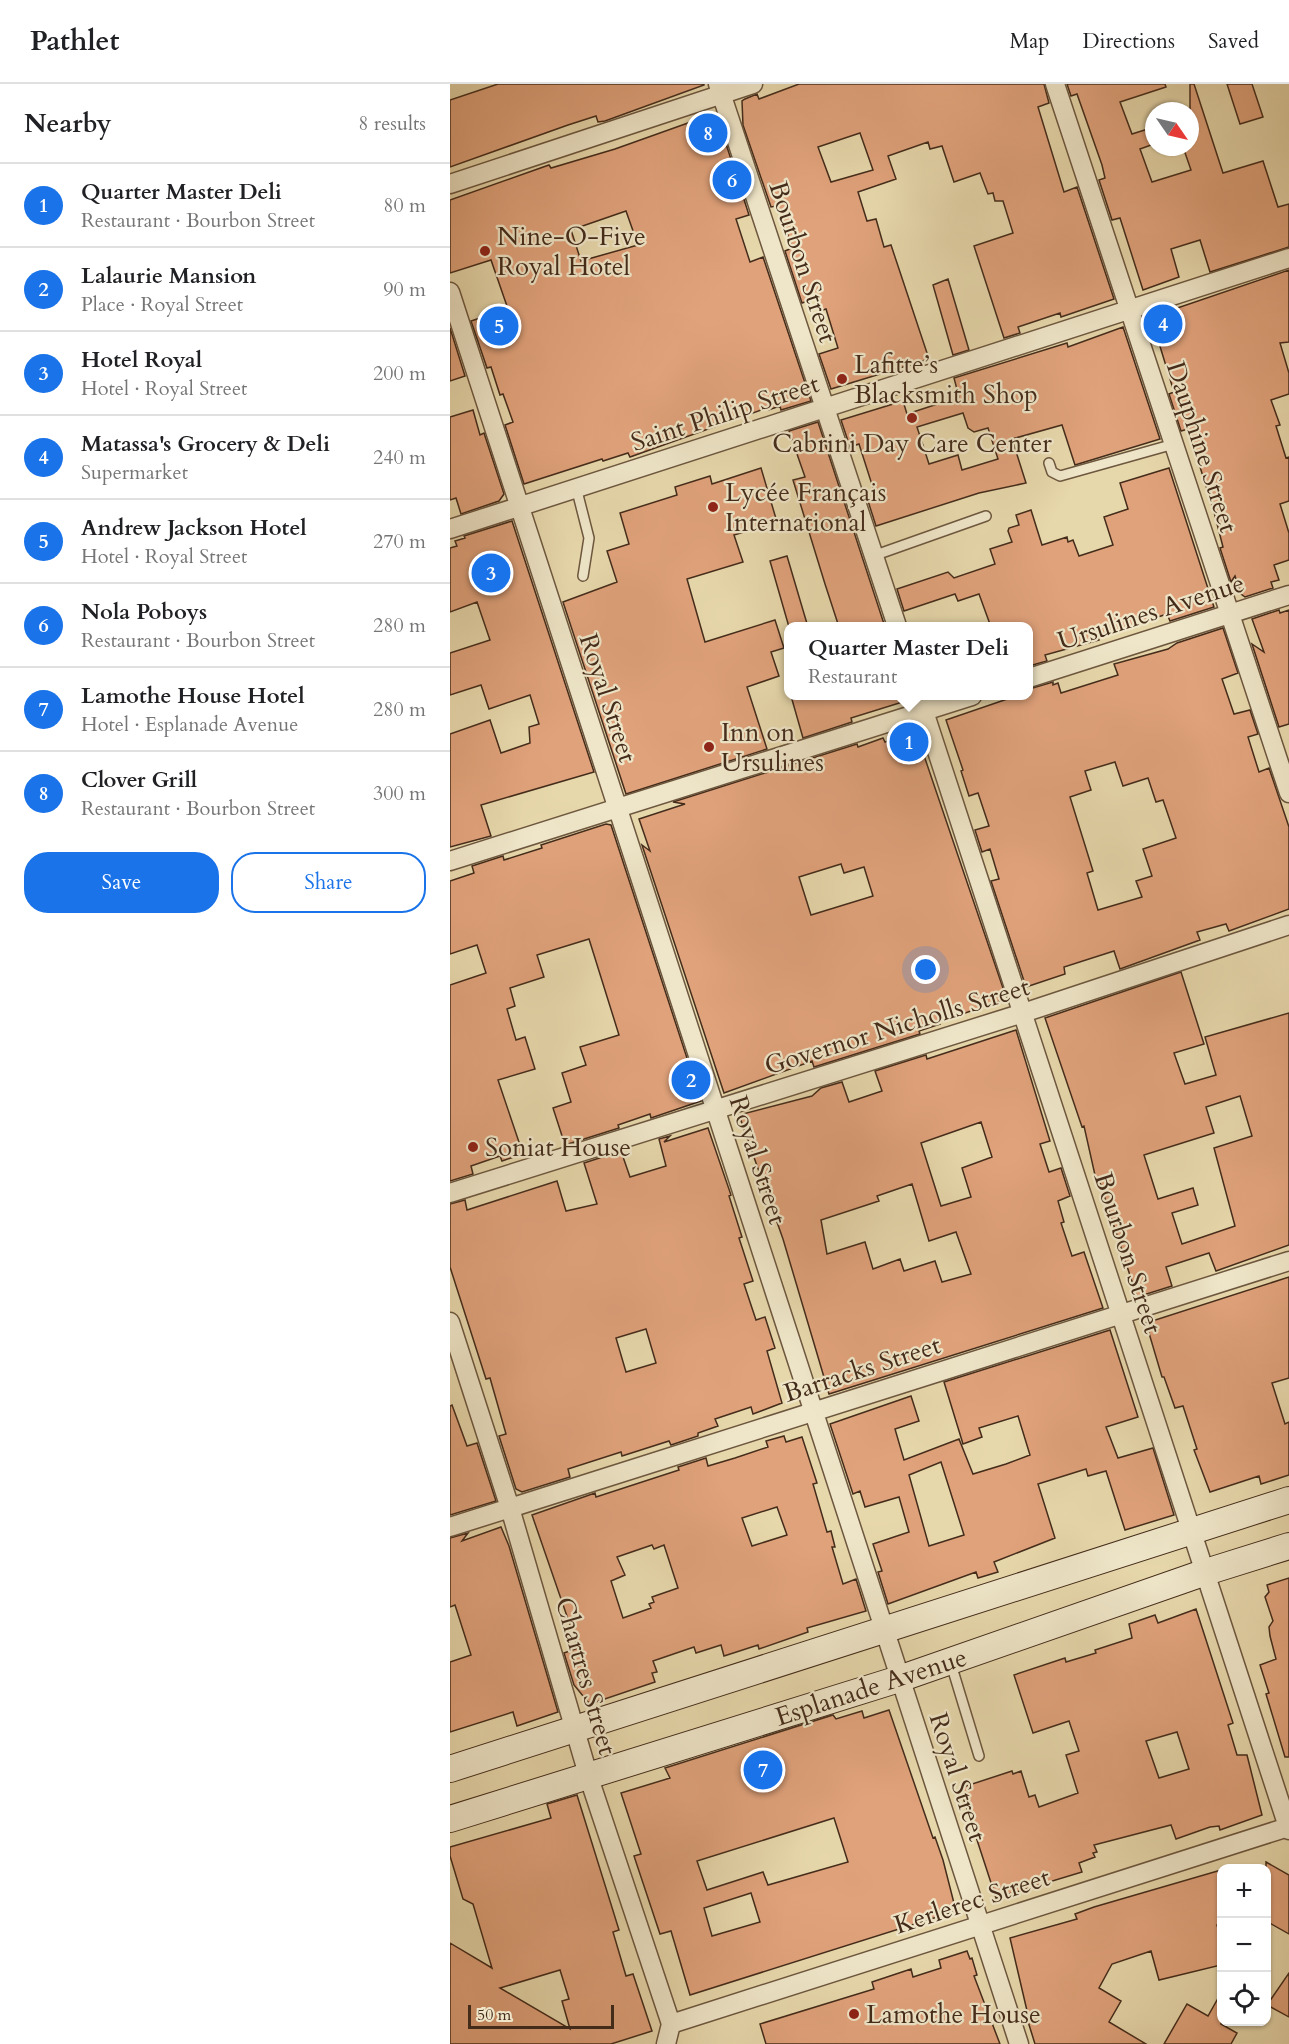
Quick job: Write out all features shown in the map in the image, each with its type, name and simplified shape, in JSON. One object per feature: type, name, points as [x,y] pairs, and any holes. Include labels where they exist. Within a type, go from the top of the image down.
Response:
[{"type":"street","points":[[450,184],[720,89],[753,84]]},
{"type":"street","name":"Dauphine Street","points":[[1055,84],[1289,793]]},
{"type":"street","name":"Bourbon Street","points":[[720,89],[895,622]]},
{"type":"street","name":"Saint Philip Street","points":[[450,529],[1289,258]]},
{"type":"street","name":"Royal Street","points":[[450,292],[1019,2044]]},
{"type":"street","name":"Ursulines Avenue","points":[[1033,677],[1289,595]]},
{"type":"street","points":[[450,861],[617,808],[922,703],[943,700]]},
{"type":"street","name":"Bourbon Street","points":[[922,703],[1288,1828]]},
{"type":"street","name":"Governor Nicholls Street","points":[[450,1193],[1023,1013],[1289,926]]},
{"type":"street","name":"Barracks Street","points":[[450,1527],[1289,1261]]},
{"type":"street","name":"Chartres Street","points":[[450,1322],[510,1508],[589,1778],[671,2024]]},
{"type":"street","name":"Esplanade Avenue","points":[[450,1769],[884,1632],[1289,1500]]},
{"type":"street","name":"Esplanade Avenue","points":[[450,1819],[589,1778],[899,1679],[1206,1572],[1289,1546]]},
{"type":"street","name":"Kerlerec Street","points":[[671,2024],[1288,1828]]},
{"type":"street","points":[[666,2044],[671,2024]]},
{"type":"lane","points":[[1049,463],[1052,471],[1060,476],[1174,444]]},
{"type":"lane","points":[[576,487],[589,538],[583,576]]},
{"type":"lane","points":[[873,556],[986,516]]},
{"type":"lane","points":[[950,1661],[979,1756]]},
{"type":"building","points":[[498,84],[704,85],[605,121],[598,122],[596,116],[450,167],[450,100]]},
{"type":"building","points":[[799,84],[1044,84],[1049,103],[1038,107],[1064,192],[1077,187],[1114,299],[1061,317],[1060,313],[1018,327],[1020,333],[1004,338],[974,246],[1013,233],[1003,201],[995,201],[993,193],[988,194],[980,173],[954,182],[942,146],[930,149],[928,142],[888,156],[896,179],[858,192],[867,221],[876,219],[884,247],[891,245],[929,359],[831,389],[819,354],[838,348],[826,309],[820,311],[817,298],[802,303],[785,251],[792,248],[781,214],[776,206],[771,207],[743,125],[742,101],[757,94],[759,99]],"holes":[[[860,133],[873,170],[831,182],[818,147]]]},
{"type":"building","points":[[1067,84],[1165,84],[1166,87],[1120,102],[1132,134],[1145,130],[1145,147],[1140,149],[1152,182],[1191,170],[1186,156],[1199,156],[1199,102],[1190,102],[1190,84],[1194,84],[1223,173],[1263,161],[1278,207],[1289,204],[1289,247],[1210,272],[1200,240],[1171,249],[1179,277],[1143,290],[1120,218],[1112,220],[1099,180],[1105,178],[1102,165],[1077,94],[1071,96]]},
{"type":"building","points":[[1227,84],[1252,84],[1263,117],[1240,124]]},
{"type":"building","points":[[716,113],[749,215],[736,219],[750,262],[763,257],[811,401],[781,410],[780,406],[768,410],[767,408],[630,457],[628,453],[603,461],[602,459],[524,484],[505,425],[513,422],[503,394],[500,395],[491,367],[487,368],[471,321],[508,309],[491,260],[450,273],[450,200],[549,165],[551,168],[615,149]],"holes":[[[626,211],[638,245],[581,261],[571,230]]]},
{"type":"building","points":[[1289,270],[1289,342],[1280,343],[1289,373],[1289,394],[1271,400],[1280,425],[1276,426],[1286,458],[1289,457],[1289,501],[1280,504],[1289,533],[1289,560],[1274,565],[1279,580],[1271,582],[1273,588],[1245,597],[1241,594],[1235,576],[1231,582],[1220,548],[1223,547],[1213,508],[1188,429],[1181,431],[1169,394],[1174,392],[1151,317]]},
{"type":"building","points":[[948,279],[969,350],[953,355],[933,285]]},
{"type":"building","points":[[1123,327],[1160,439],[1075,465],[1062,425],[1012,439],[1026,483],[979,493],[876,526],[868,501],[874,499],[875,494],[859,444],[850,447],[841,420],[903,401],[907,414],[959,397],[954,378],[1067,343],[1068,347]],"holes":[[[963,413],[968,428],[974,432],[988,428],[998,459],[962,470],[958,455],[929,464],[917,427]]]},
{"type":"building","points":[[450,328],[465,376],[450,381]]},
{"type":"building","points":[[473,410],[480,435],[484,433],[504,494],[499,501],[461,514],[456,498],[450,500],[450,417]]},
{"type":"building","points":[[818,422],[883,622],[837,622],[793,480],[805,477],[789,431]]},
{"type":"building","points":[[761,468],[777,522],[734,535],[743,562],[687,579],[705,642],[775,620],[784,648],[771,652],[779,676],[747,687],[767,749],[626,794],[563,602],[617,582],[607,551],[629,544],[620,513],[677,495],[675,487],[710,476],[712,484]]},
{"type":"building","points":[[1169,468],[1214,607],[1170,621],[1167,614],[1098,637],[1099,640],[1045,655],[1047,661],[1033,665],[1033,622],[989,622],[979,594],[958,601],[955,594],[904,611],[897,589],[948,572],[954,578],[995,564],[990,549],[1012,542],[1008,531],[1009,528],[1019,525],[1016,515],[1031,510],[1042,545],[1067,537],[1068,542],[1073,540],[1079,556],[1113,545],[1104,517],[1128,509],[1120,483]]},
{"type":"building","points":[[512,521],[594,772],[481,805],[491,836],[450,847],[450,734],[490,720],[501,753],[530,743],[529,727],[539,724],[530,695],[489,709],[481,685],[450,695],[450,653],[490,640],[477,602],[450,612],[450,548],[457,546],[455,541],[465,538],[464,536]]},
{"type":"building","points":[[787,556],[807,622],[788,622],[770,561]]},
{"type":"building","points":[[1279,610],[1280,613],[1289,610],[1289,724],[1279,727],[1252,644],[1264,652],[1252,619]]},
{"type":"building","points":[[1223,628],[1238,673],[1222,679],[1234,714],[1250,710],[1258,734],[1248,737],[1259,772],[1269,768],[1289,827],[1289,909],[1229,931],[1226,924],[1197,932],[1200,940],[1120,969],[1114,951],[1064,967],[1065,974],[1026,987],[991,881],[999,879],[990,849],[982,852],[975,830],[989,826],[978,793],[969,796],[946,720],[1004,700],[1033,700],[1033,688],[1053,682],[1053,685],[1058,683],[1061,693],[1118,675],[1114,664],[1168,649],[1177,643]],"holes":[[[1115,762],[1123,786],[1148,778],[1156,802],[1163,800],[1176,838],[1143,849],[1152,876],[1136,881],[1142,897],[1098,910],[1087,873],[1093,871],[1070,797],[1091,790],[1085,771]]]},
{"type":"building","points":[[792,700],[909,700],[851,718],[852,722],[803,738]]},
{"type":"building","points":[[916,732],[1005,994],[1002,995],[1003,1000],[939,1022],[940,1024],[919,1031],[920,1034],[814,1067],[812,1061],[724,1093],[642,845],[650,851],[639,819],[685,804],[673,802],[857,744],[858,747],[883,738],[885,742]],"holes":[[[841,864],[844,873],[864,867],[873,896],[811,915],[799,877]]]},
{"type":"building","points":[[606,824],[611,825],[701,1101],[651,1118],[650,1114],[618,1125],[619,1128],[565,1145],[553,1108],[571,1102],[562,1073],[586,1065],[580,1047],[619,1035],[589,939],[537,955],[544,977],[510,988],[515,1006],[507,1009],[516,1040],[525,1037],[535,1069],[498,1080],[523,1154],[502,1161],[500,1156],[471,1166],[473,1174],[450,1181],[450,985],[486,973],[477,945],[450,954],[450,881],[474,873],[472,866],[503,856],[504,860],[542,848],[541,845]]},
{"type":"building","points":[[1181,972],[1204,1044],[1174,1053],[1185,1084],[1216,1075],[1205,1037],[1289,1013],[1289,1245],[1216,1271],[1209,1253],[1166,1267],[1172,1286],[1137,1297],[1100,1183],[1097,1184],[1084,1126],[1082,1127],[1045,1018]],"holes":[[[1240,1096],[1252,1136],[1214,1148],[1235,1226],[1182,1244],[1172,1213],[1198,1205],[1193,1188],[1158,1199],[1144,1155],[1214,1133],[1206,1107]]]},
{"type":"building","points":[[1016,1030],[1050,1141],[1040,1144],[1049,1172],[1061,1168],[1070,1196],[1058,1201],[1064,1222],[1061,1223],[1072,1256],[1084,1252],[1103,1308],[829,1394],[783,1239],[739,1115],[812,1096],[821,1088],[842,1082],[849,1102],[882,1091],[875,1071],[926,1055],[927,1059]],"holes":[[[981,1122],[992,1157],[962,1168],[971,1197],[941,1206],[921,1143]],[[912,1184],[929,1241],[956,1232],[971,1274],[942,1282],[935,1261],[904,1271],[900,1259],[873,1269],[865,1242],[827,1254],[821,1220],[879,1201],[877,1196]]]},
{"type":"building","points":[[708,1128],[731,1195],[729,1196],[742,1237],[739,1238],[753,1281],[744,1284],[756,1320],[765,1317],[775,1348],[767,1351],[782,1403],[753,1414],[751,1407],[715,1419],[718,1426],[671,1445],[669,1441],[622,1456],[621,1452],[568,1469],[570,1477],[522,1492],[516,1489],[499,1436],[506,1434],[490,1378],[486,1379],[450,1267],[450,1204],[465,1200],[467,1210],[557,1181],[566,1211],[597,1204],[584,1163],[621,1151],[630,1177],[666,1166],[659,1139],[670,1136],[664,1142]],"holes":[[[646,1329],[656,1363],[626,1372],[616,1338]]]},
{"type":"building","points":[[1289,1277],[1289,1378],[1272,1383],[1285,1424],[1289,1422],[1289,1475],[1261,1484],[1259,1476],[1210,1492],[1194,1450],[1197,1449],[1183,1406],[1175,1408],[1164,1377],[1162,1377],[1146,1323]]},
{"type":"building","points":[[1110,1330],[1138,1417],[1106,1427],[1118,1458],[1153,1448],[1174,1515],[1125,1530],[1106,1471],[1088,1476],[1086,1469],[1038,1484],[1055,1538],[994,1562],[998,1572],[978,1578],[976,1572],[888,1604],[878,1572],[882,1571],[873,1544],[909,1532],[899,1497],[865,1507],[860,1491],[853,1494],[830,1424],[911,1396],[919,1421],[895,1429],[904,1460],[959,1439],[973,1474],[1030,1455],[1018,1416],[979,1428],[982,1437],[963,1444],[944,1382]],"holes":[[[941,1462],[964,1535],[929,1546],[909,1475]]]},
{"type":"building","points":[[452,1405],[467,1446],[477,1443],[496,1501],[450,1515],[450,1406]]},
{"type":"building","points":[[784,1436],[786,1442],[802,1437],[817,1483],[813,1484],[827,1532],[831,1531],[835,1547],[832,1547],[843,1584],[856,1579],[866,1611],[807,1628],[808,1632],[759,1649],[758,1645],[724,1656],[721,1645],[696,1653],[694,1647],[653,1661],[657,1672],[652,1673],[655,1682],[593,1703],[588,1702],[574,1685],[564,1653],[578,1648],[532,1515],[595,1493],[596,1497],[679,1470],[678,1467],[706,1458],[708,1466],[735,1458],[768,1447],[766,1441]],"holes":[[[777,1507],[787,1535],[752,1546],[742,1518]],[[652,1545],[654,1549],[664,1545],[678,1588],[652,1597],[654,1602],[649,1604],[651,1608],[623,1618],[611,1581],[625,1575],[617,1557]]]},
{"type":"building","points":[[501,1527],[509,1546],[558,1712],[517,1726],[513,1712],[450,1732],[450,1662],[471,1655],[455,1605],[450,1607],[450,1538],[468,1533],[462,1541]]},
{"type":"building","points":[[1289,1578],[1289,1757],[1285,1757],[1266,1694],[1269,1693],[1260,1665],[1276,1659],[1269,1627],[1273,1621],[1265,1597],[1269,1592],[1267,1585]]},
{"type":"building","points":[[1196,1609],[1233,1723],[1228,1725],[1237,1755],[1247,1755],[1262,1815],[1220,1830],[1219,1826],[1210,1827],[1176,1839],[1171,1825],[1094,1845],[1097,1852],[1093,1853],[1095,1857],[1079,1863],[1082,1872],[996,1898],[960,1788],[1012,1771],[1013,1774],[1021,1771],[1029,1797],[1035,1795],[1039,1807],[1078,1793],[1066,1755],[1079,1751],[1069,1721],[1033,1733],[1014,1675],[1065,1658],[1066,1662],[1096,1653],[1095,1650],[1132,1638],[1129,1624],[1155,1615],[1158,1623]],"holes":[[[1177,1732],[1189,1769],[1159,1778],[1146,1741]]]},
{"type":"building","points":[[889,1710],[933,1838],[935,1837],[943,1860],[956,1911],[690,1995],[671,1931],[660,1934],[634,1856],[641,1854],[621,1793],[670,1778],[665,1768],[833,1715],[836,1719],[862,1711],[864,1718]],"holes":[[[834,1818],[848,1862],[768,1885],[763,1872],[707,1890],[697,1861]],[[751,1893],[760,1922],[712,1936],[704,1908]]]},
{"type":"building","points":[[577,1795],[619,1930],[613,1932],[626,1976],[633,1974],[652,2031],[611,2044],[450,2044],[450,1943],[492,1968],[473,1904],[463,1899],[450,1856],[450,1847],[551,1818],[547,1804]],"holes":[[[560,1970],[569,1999],[562,2001],[570,2029],[500,1988]]]},
{"type":"building","points":[[1271,1865],[1289,1875],[1289,1934],[1271,1924]]},
{"type":"building","points":[[1217,1871],[1217,1966],[1159,1980],[1151,1951],[1112,1964],[1099,1988],[1121,2001],[1109,2022],[1146,2044],[1035,2044],[1026,2015],[1028,2015],[1010,1938],[1077,1919],[1075,1914]]},
{"type":"building","points":[[967,1951],[970,1959],[972,1958],[977,1975],[974,1976],[1000,2044],[766,2044],[760,2024],[874,1989],[872,1982],[911,1969],[913,1977],[941,1968],[939,1960]]},
{"type":"building","points":[[1289,1973],[1289,2017],[1271,2007],[1271,1999]]},
{"type":"building","points":[[1217,2000],[1217,2026],[1225,2026],[1237,2033],[1231,2044],[1164,2044],[1187,2004],[1208,2016]]},
{"type":"place","name":"Clover Grill","points":[[708,133]]},
{"type":"place","name":"Nola Poboys","points":[[732,180]]},
{"type":"place","name":"Nine-O-Five Royal Hotel","points":[[485,251]]},
{"type":"place","name":"Matassa's Grocery & Deli","points":[[1163,324]]},
{"type":"place","name":"Andrew Jackson Hotel","points":[[499,326]]},
{"type":"place","name":"Lafitte’s Blacksmith Shop","points":[[842,379]]},
{"type":"place","name":"Cabrini Day Care Center","points":[[912,418]]},
{"type":"place","name":"Lycée Français International","points":[[713,507]]},
{"type":"place","name":"Hotel Royal","points":[[491,573]]},
{"type":"place","name":"Quarter Master Deli","points":[[909,742]]},
{"type":"place","name":"Inn on Ursulines","points":[[709,747]]},
{"type":"place","name":"Lalaurie Mansion","points":[[691,1080]]},
{"type":"place","name":"Soniat House","points":[[473,1147]]},
{"type":"place","name":"Lamothe House Hotel","points":[[763,1770]]},
{"type":"place","name":"Lamothe House","points":[[854,2014]]}]
